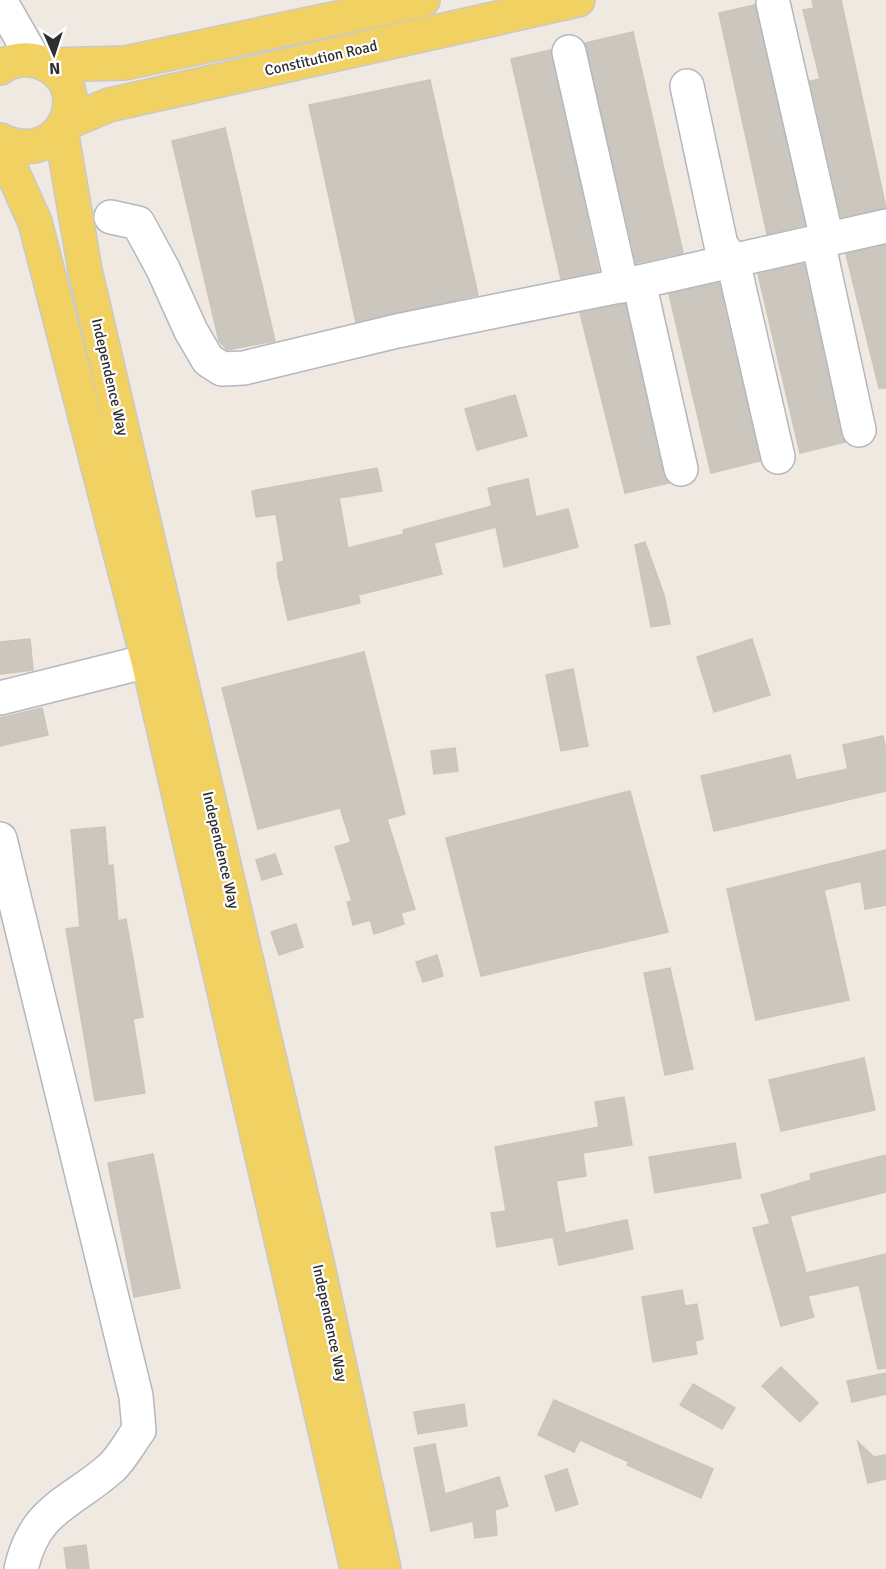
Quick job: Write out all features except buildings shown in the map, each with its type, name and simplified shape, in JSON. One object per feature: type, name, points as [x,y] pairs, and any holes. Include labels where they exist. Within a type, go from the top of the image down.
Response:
[{"type":"main road","points":[[0,68],[19,60],[41,63],[125,63],[423,0]]},
{"type":"main road","name":"Constitution Road","points":[[0,142],[14,147],[32,147],[48,142],[63,126],[109,105],[578,0]]},
{"type":"main road","name":"Independence Way","points":[[41,63],[58,73],[70,97],[63,126],[85,270],[317,1262],[384,1569]]},
{"type":"main road","name":"Independence Way","points":[[0,142],[35,222],[148,661],[357,1569]]},
{"type":"street","points":[[2,2],[41,63]]},
{"type":"street","points":[[0,50],[2,2]]},
{"type":"street","points":[[773,3],[859,430]]},
{"type":"street","points":[[569,52],[681,469]]},
{"type":"street","points":[[687,86],[721,244],[733,261],[778,457]]},
{"type":"street","points":[[111,217],[138,223],[163,269],[191,331],[208,360],[222,369],[244,368],[397,332],[630,284],[886,226]]},
{"type":"street","points":[[0,698],[148,661]]},
{"type":"street","points":[[0,839],[136,1396],[139,1430],[112,1467],[49,1514],[27,1544],[21,1569]]}]
